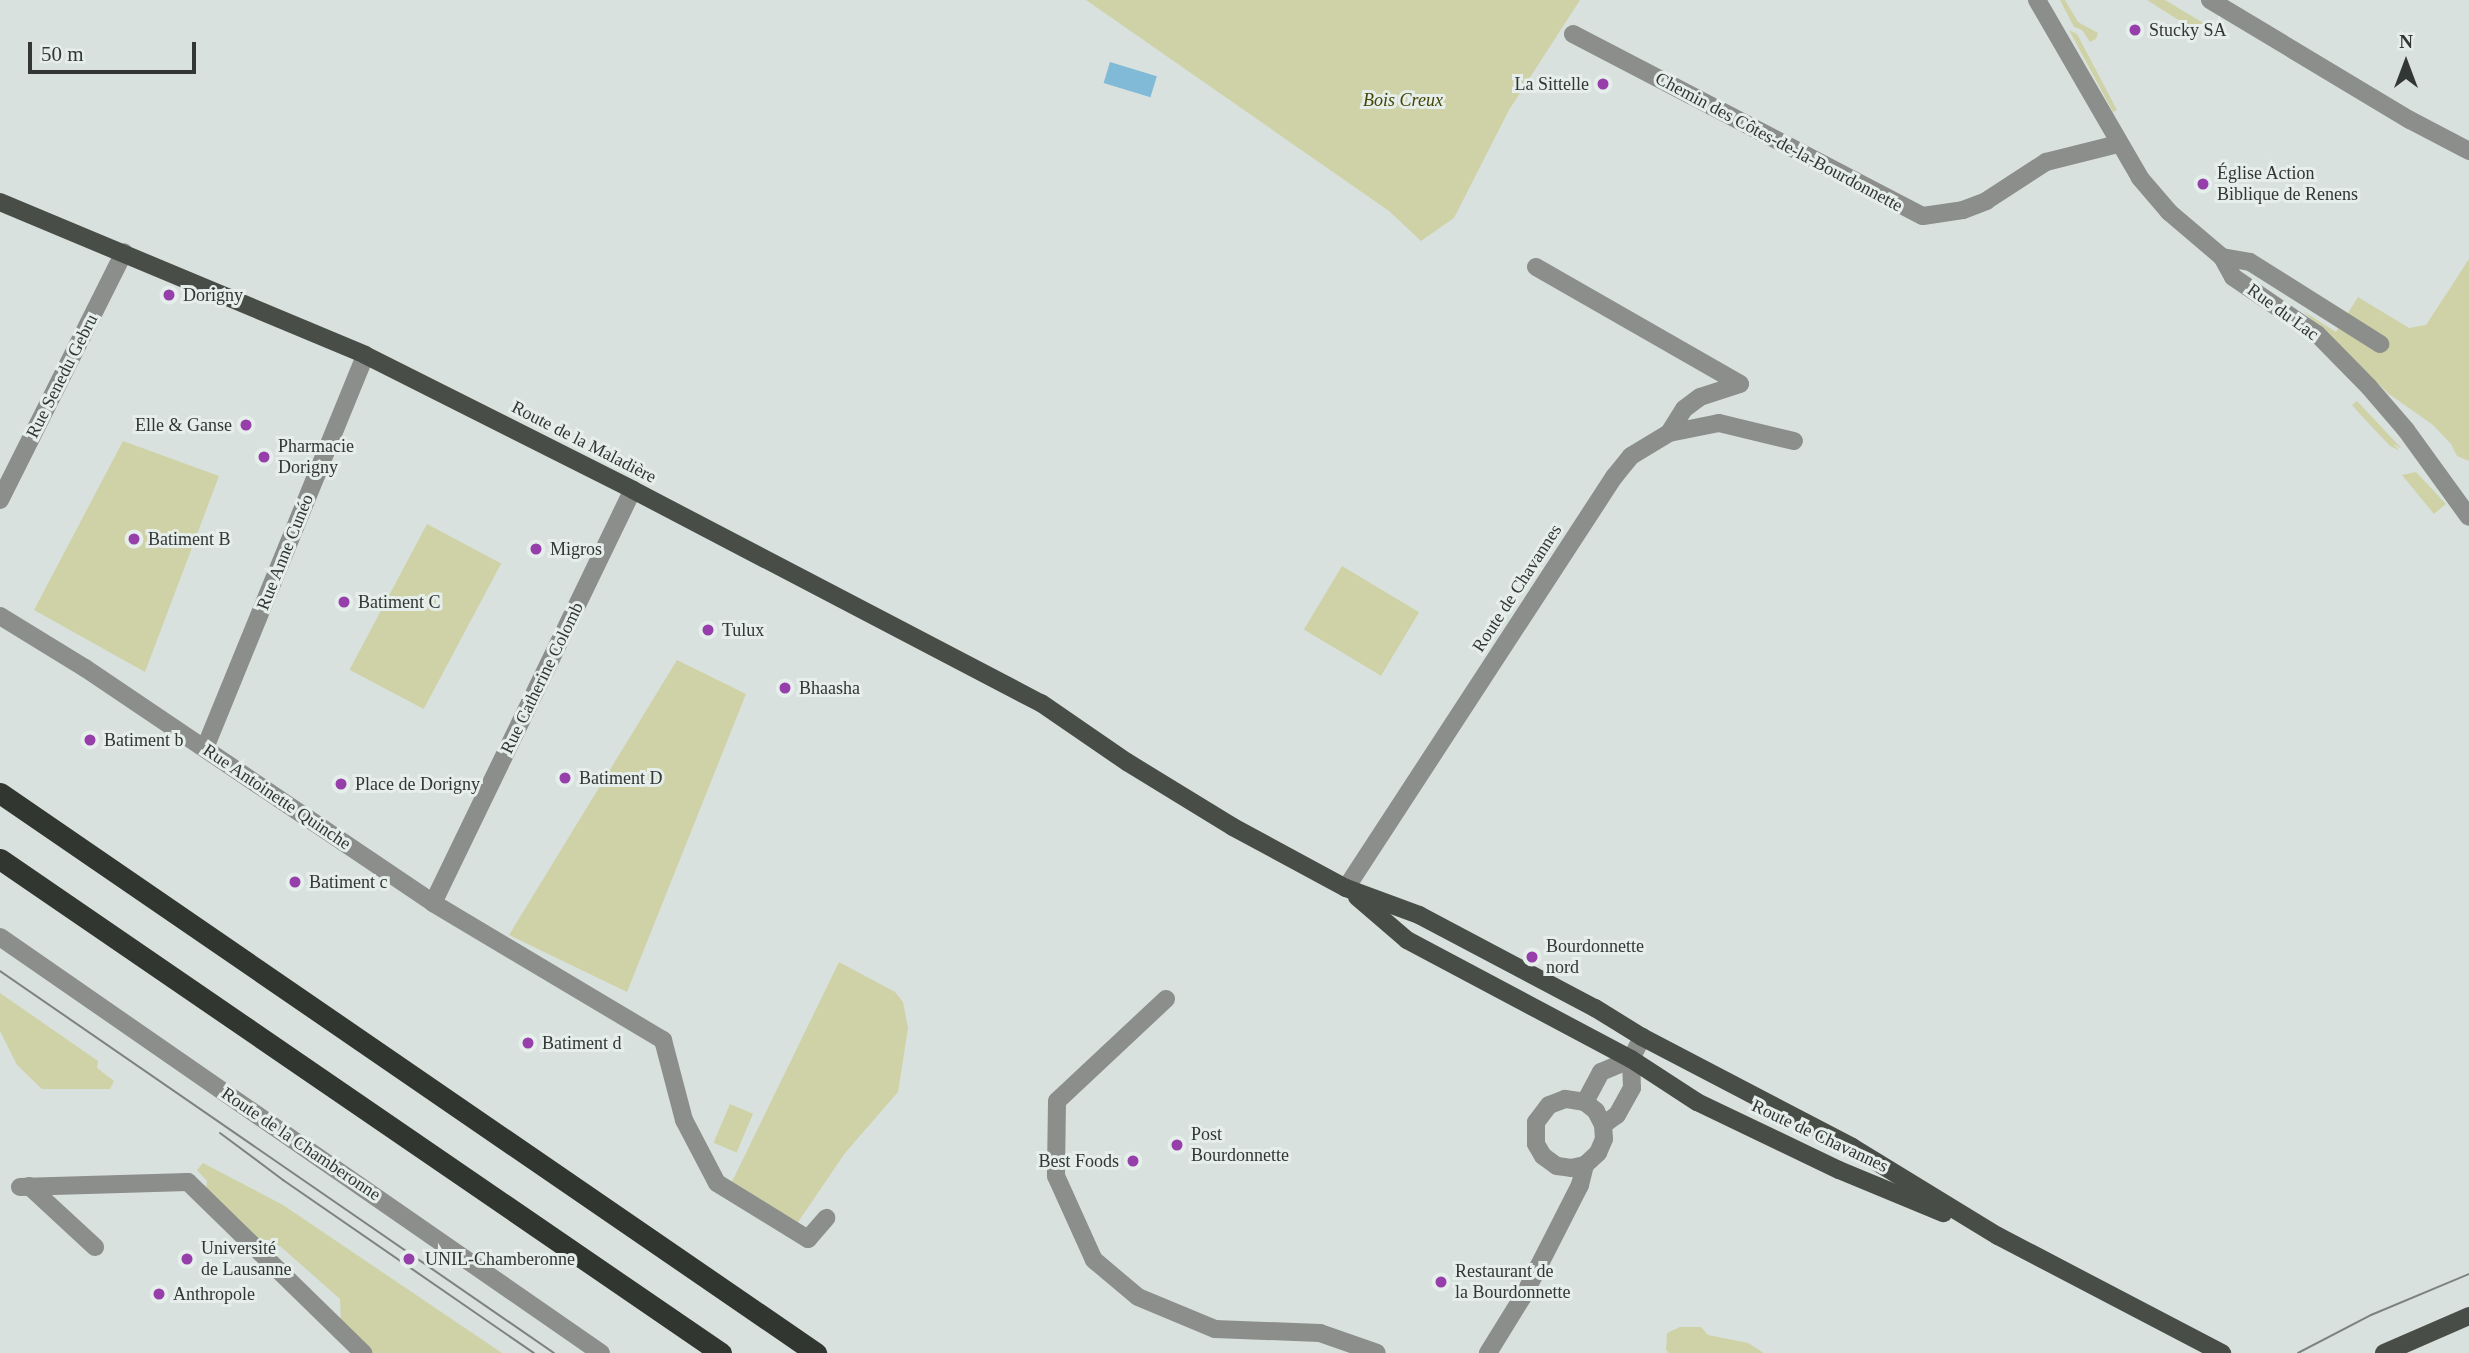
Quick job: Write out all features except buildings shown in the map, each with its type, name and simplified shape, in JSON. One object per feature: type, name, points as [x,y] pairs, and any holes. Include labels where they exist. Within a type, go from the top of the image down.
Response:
[{"type":"highway","points":[[0,793],[816,1353]]},
{"type":"highway","points":[[0,859],[722,1353]]},
{"type":"highway","points":[[737,1298],[830,1353]]},
{"type":"main road","name":"Route de la Maladière","points":[[0,202],[365,355],[633,490],[1041,703],[1127,762]]},
{"type":"main road","name":"Route de Chavannes","points":[[1127,762],[1233,827],[1346,888],[1419,915],[1642,1037],[1852,1147],[1998,1236],[2222,1353]]},
{"type":"main road","name":"Route de Chavannes","points":[[1346,888],[1407,940],[1631,1059],[1705,1106],[1839,1170],[1998,1236]]},
{"type":"main road","points":[[2384,1353],[2469,1316]]},
{"type":"main road","points":[[2182,1333],[2191,1353]]},
{"type":"street","name":"Rue du Lac","points":[[2037,0],[2140,178],[2169,212],[2222,257],[2233,277],[2317,334],[2369,387],[2469,517]]},
{"type":"street","points":[[2210,0],[2410,120],[2469,151]]},
{"type":"street","name":"Chemin des Côtes-de-la-Bourdonnette","points":[[1573,34],[1923,216],[1946,215],[1991,198],[2046,162],[2118,144]]},
{"type":"street","name":"Rue Senedu Gebru","points":[[0,500],[124,252]]},
{"type":"street","points":[[2222,257],[2250,262],[2380,344]]},
{"type":"street","points":[[1536,267],[1740,384],[1700,397],[1684,409],[1669,433]]},
{"type":"street","name":"Rue Anne Cunéo","points":[[205,748],[365,355]]},
{"type":"street","name":"Route de Chavannes","points":[[1346,888],[1614,477],[1631,456],[1669,433],[1719,423],[1794,441]]},
{"type":"street","name":"Rue Catherine Colomb","points":[[433,903],[633,490]]},
{"type":"street","name":"Rue Antoinette Quinche","points":[[0,616],[85,668],[433,903],[663,1040],[684,1120],[717,1183],[808,1239],[826,1218]]},
{"type":"street","name":"Route de la Chamberonne","points":[[0,937],[601,1353]]},
{"type":"street","points":[[1166,999],[1056,1101],[1056,1176],[1094,1260],[1138,1297],[1215,1329],[1320,1333],[1377,1353]]},
{"type":"street","points":[[1603,1125],[1617,1115],[1632,1088],[1631,1059],[1642,1037]]},
{"type":"street","points":[[1585,1102],[1601,1072],[1631,1059]]},
{"type":"street","points":[[1565,1099],[1585,1102],[1596,1111],[1603,1125],[1604,1139],[1598,1153],[1585,1165],[1571,1168],[1557,1166],[1543,1156],[1536,1144],[1536,1122],[1549,1105],[1565,1099]]},
{"type":"street","points":[[1488,1353],[1531,1281],[1580,1185],[1585,1165]]},
{"type":"street","points":[[95,1247],[25,1186],[188,1182],[363,1353]]},
{"type":"green space","name":"Bois Creux","points":[[1086,0],[1580,0],[1509,110],[1454,218],[1421,241],[1389,211]]},
{"type":"green space","points":[[2060,0],[2065,0],[2078,22],[2098,33],[2096,39],[2090,42],[2082,30],[2074,27]]},
{"type":"green space","points":[[2147,0],[2165,0],[2205,24],[2199,33]]},
{"type":"green space","points":[[2069,30],[2077,34],[2117,110],[2113,112]]},
{"type":"green space","points":[[2469,259],[2469,461],[2457,456],[2451,444],[2433,425],[2389,394],[2303,311],[2336,332],[2358,297],[2409,328],[2426,325]]},
{"type":"green space","points":[[2357,401],[2402,449],[2393,444],[2400,451],[2390,446],[2352,405]]},
{"type":"green space","points":[[123,441],[219,476],[145,672],[34,610]]},
{"type":"green space","points":[[2416,472],[2446,504],[2434,514],[2402,475]]},
{"type":"green space","points":[[427,524],[501,563],[424,709],[350,670]]},
{"type":"green space","points":[[1342,566],[1419,612],[1381,676],[1304,629]]},
{"type":"green space","points":[[677,660],[746,694],[627,992],[509,935]]},
{"type":"green space","points":[[839,962],[895,992],[903,1002],[908,1028],[898,1092],[845,1153],[792,1231],[726,1194]]},
{"type":"green space","points":[[0,993],[98,1061],[97,1068],[114,1081],[110,1089],[42,1089],[17,1065],[0,1031]]},
{"type":"green space","points":[[730,1104],[753,1114],[737,1152],[714,1143]]},
{"type":"green space","points":[[203,1163],[283,1205],[502,1353],[371,1353],[341,1324],[340,1299],[280,1246],[258,1241],[206,1190],[207,1181],[197,1170]]},
{"type":"green space","points":[[1680,1327],[1701,1327],[1708,1335],[1748,1343],[1764,1353],[1669,1353],[1666,1350],[1667,1333]]},
{"type":"water","points":[[1110,62],[1157,76],[1150,97],[1104,83]]},
{"type":"tram line","points":[[0,971],[554,1353]]},
{"type":"tram line","points":[[220,1133],[283,1180],[534,1353]]},
{"type":"tram line","points":[[2298,1353],[2371,1315],[2469,1274]]},
{"type":"place","name":"Stucky SA","points":[[2135,30]]},
{"type":"place","name":"La Sittelle","points":[[1603,84]]},
{"type":"place","name":"Église Action Biblique de Renens","points":[[2203,184]]},
{"type":"place","name":"Dorigny","points":[[169,295]]},
{"type":"place","name":"Elle & Ganse","points":[[246,425]]},
{"type":"place","name":"Pharmacie Dorigny","points":[[264,457]]},
{"type":"place","name":"Batiment B","points":[[134,539]]},
{"type":"place","name":"Migros","points":[[536,549]]},
{"type":"place","name":"Batiment C","points":[[344,602]]},
{"type":"place","name":"Tulux","points":[[708,630]]},
{"type":"place","name":"Bhaasha","points":[[785,688]]},
{"type":"place","name":"Batiment b","points":[[90,740]]},
{"type":"place","name":"Batiment D","points":[[565,778]]},
{"type":"place","name":"Place de Dorigny","points":[[341,784]]},
{"type":"place","name":"Batiment c","points":[[295,882]]},
{"type":"place","name":"Bourdonnette nord","points":[[1532,957]]},
{"type":"place","name":"Batiment d","points":[[528,1043]]},
{"type":"place","name":"Post Bourdonnette","points":[[1177,1145]]},
{"type":"place","name":"Best Foods","points":[[1133,1161]]},
{"type":"place","name":"Université de Lausanne","points":[[187,1259]]},
{"type":"place","name":"UNIL-Chamberonne","points":[[409,1259]]},
{"type":"place","name":"Restaurant de la Bourdonnette","points":[[1441,1282]]},
{"type":"place","name":"Anthropole","points":[[159,1294]]}]
